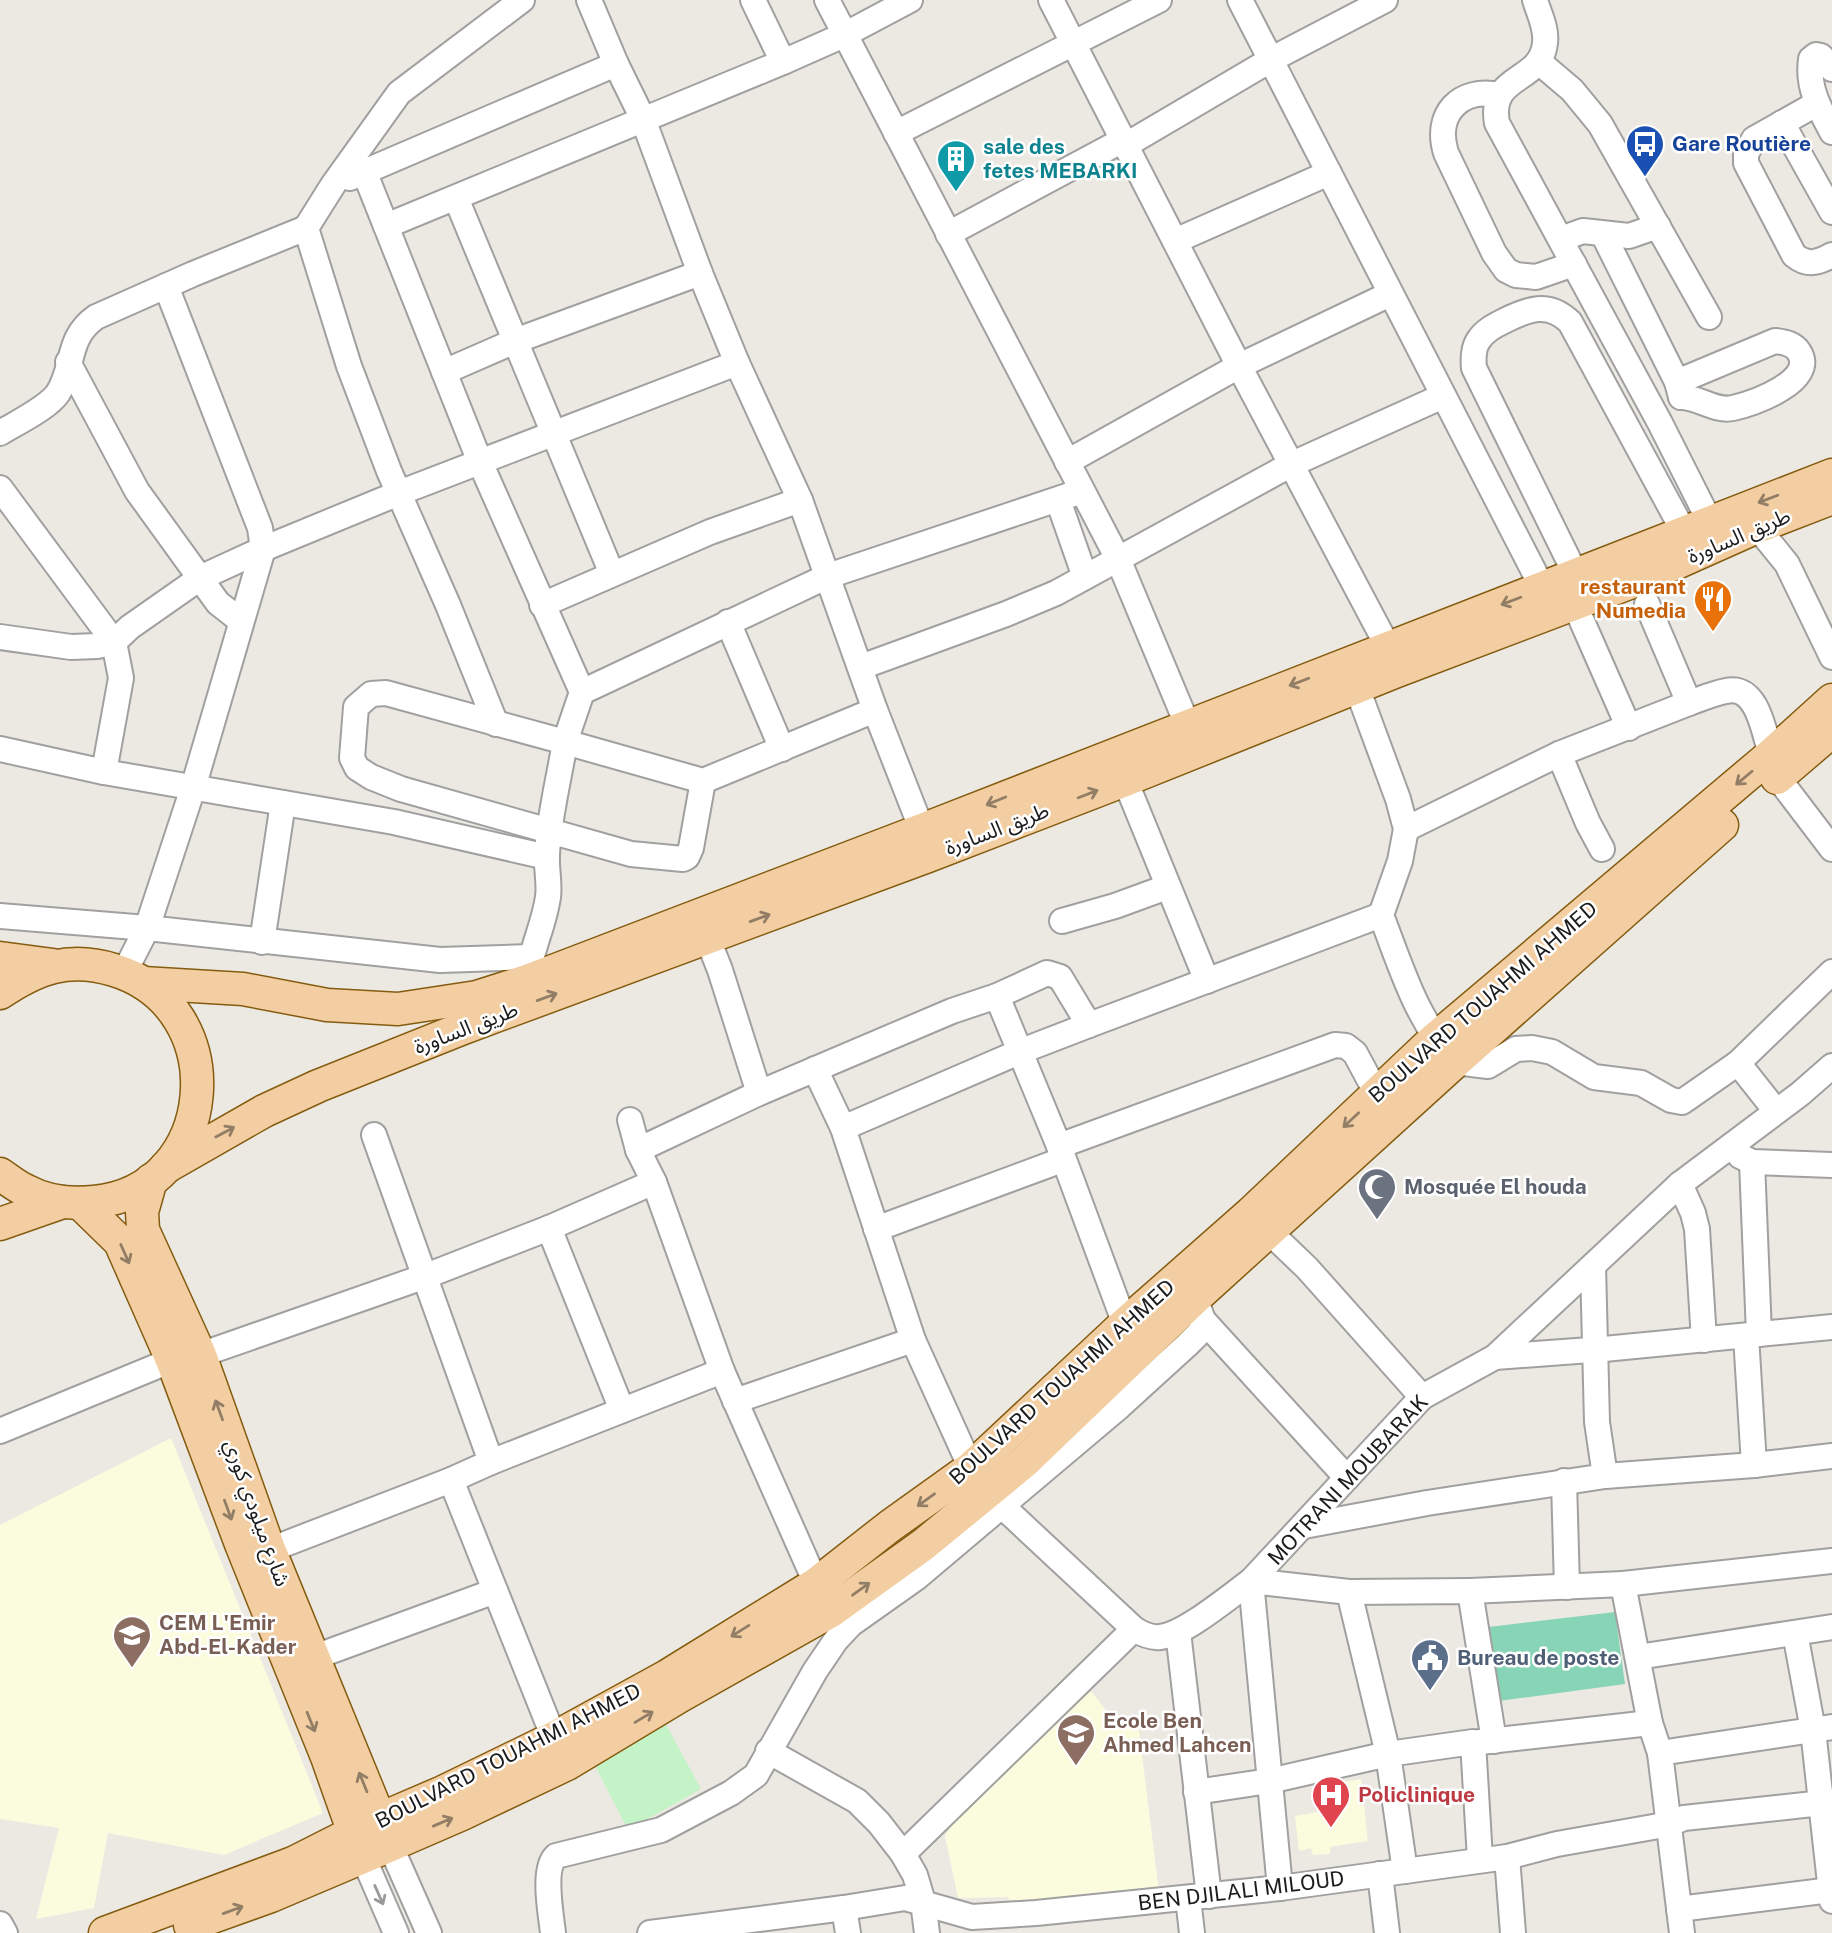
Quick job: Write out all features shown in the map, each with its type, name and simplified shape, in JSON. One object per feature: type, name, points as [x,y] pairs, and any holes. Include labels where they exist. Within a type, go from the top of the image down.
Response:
[{"type":"main road","name":"طريق الساورة","points":[[1642,577],[1697,527],[1832,475]]},
{"type":"main road","name":"طريق الساورة","points":[[58,965],[102,966],[134,978],[243,989],[327,1005],[398,1009],[477,997],[529,969],[1125,780],[1193,738],[1357,688],[1393,659],[1543,589],[1575,589],[1642,577],[1832,498]]},
{"type":"main road","name":"طريق الساورة","points":[[71,1203],[104,1201],[129,1193],[264,1111],[318,1086],[466,1027],[707,937],[925,843],[1575,589]]},
{"type":"main road","name":"BOULVARD TOUAHMI AHMED","points":[[986,1489],[1125,1324],[1260,1222],[1445,1050],[1775,766],[1832,700]]},
{"type":"main road","name":"BOULVARD TOUAHMI AHMED","points":[[1775,766],[1832,731]]},
{"type":"main road","points":[[0,958],[58,965]]},
{"type":"main road","points":[[0,993],[25,976],[58,965]]},
{"type":"main road","points":[[134,978],[170,1006],[189,1036],[198,1070],[197,1105],[186,1138],[158,1173]]},
{"type":"main road","name":"شارع ميلودي كوري","points":[[158,1173],[142,1212],[143,1230],[327,1757],[372,1839]]},
{"type":"main road","points":[[0,1174],[29,1193],[71,1203]]},
{"type":"main road","points":[[0,1224],[71,1203]]},
{"type":"main road","name":"شارع ميلودي كوري","points":[[71,1203],[120,1242],[186,1357]]},
{"type":"main road","name":"BOULVARD TOUAHMI AHMED","points":[[105,1933],[293,1863],[462,1814],[567,1764],[680,1696],[823,1598],[890,1526],[986,1489],[1024,1462],[1199,1309],[1260,1222]]},
{"type":"main road","name":"شارع ميلودي كوري","points":[[258,1555],[312,1658],[372,1839]]},
{"type":"main road","name":"BOULVARD TOUAHMI AHMED","points":[[169,1933],[271,1896],[372,1839],[443,1792],[554,1738],[667,1676],[823,1598]]},
{"type":"street","points":[[0,433],[57,395],[74,342],[87,323],[166,286],[306,228],[333,185],[399,93],[522,0]]},
{"type":"street","points":[[589,0],[615,64],[643,118],[700,274],[737,363],[800,500],[925,843]]},
{"type":"street","points":[[752,0],[783,62]]},
{"type":"street","points":[[827,0],[1118,559],[1193,738]]},
{"type":"street","points":[[386,226],[783,62],[844,35],[910,0]]},
{"type":"street","points":[[1051,0],[1393,659]]},
{"type":"street","points":[[896,133],[1159,0]]},
{"type":"street","points":[[1240,0],[1543,589]]},
{"type":"street","points":[[948,234],[1385,0]]},
{"type":"street","points":[[1535,0],[1546,42],[1539,62],[1532,70],[1512,80],[1499,95],[1497,123],[1660,423],[1697,527]]},
{"type":"street","points":[[1832,69],[1821,56],[1816,55],[1811,59],[1811,88],[1816,104],[1832,132]]},
{"type":"street","points":[[1539,62],[1572,90],[1600,124],[1709,317]]},
{"type":"street","points":[[333,185],[615,64]]},
{"type":"street","points":[[1499,95],[1490,93],[1471,96],[1454,105],[1446,116],[1443,128],[1442,141],[1446,153],[1494,253],[1506,270],[1526,277],[1574,264]]},
{"type":"street","points":[[1816,104],[1754,139],[1746,155],[1748,172],[1794,255],[1809,263],[1832,255]]},
{"type":"street","points":[[1782,123],[1832,212]]},
{"type":"street","points":[[0,916],[147,928],[529,969],[547,902],[549,832],[565,742],[582,692],[480,462],[364,171]]},
{"type":"street","points":[[1175,241],[1329,173]]},
{"type":"street","points":[[456,198],[612,574]]},
{"type":"street","points":[[1561,239],[1583,231],[1629,236],[1658,226]]},
{"type":"street","points":[[306,228],[349,366],[496,724]]},
{"type":"street","points":[[1603,234],[1632,293],[1686,389],[1674,412],[1660,423]]},
{"type":"street","points":[[444,372],[514,341],[700,274]]},
{"type":"street","points":[[134,978],[263,549],[260,528],[166,286]]},
{"type":"street","points":[[1067,462],[1239,366],[1390,293]]},
{"type":"street","points":[[1599,310],[1632,293]]},
{"type":"street","points":[[1629,728],[1575,589],[1474,368],[1476,343],[1484,333],[1533,308],[1553,310],[1570,322],[1697,527]]},
{"type":"street","points":[[68,362],[137,491],[218,603],[241,621]]},
{"type":"street","points":[[0,637],[71,647],[114,642],[130,626],[201,578],[263,549],[399,493],[737,363]]},
{"type":"street","points":[[861,667],[1056,593],[1290,465],[1443,396]]},
{"type":"street","points":[[0,488],[114,642],[121,678],[104,772]]},
{"type":"street","points":[[582,692],[828,576],[1082,491]]},
{"type":"street","points":[[542,605],[710,531],[800,500]]},
{"type":"street","points":[[1058,500],[1085,577]]},
{"type":"street","points":[[1757,527],[1787,564],[1832,657]]},
{"type":"street","points":[[1642,577],[1689,703]]},
{"type":"street","points":[[728,622],[782,749]]},
{"type":"street","points":[[1357,688],[1394,788],[1406,829],[1400,861],[1381,915],[1416,1005],[1445,1050],[1488,1066],[1516,1049],[1532,1048],[1552,1052],[1594,1077],[1641,1083],[1671,1100],[1682,1101],[1738,1063],[1832,972]]},
{"type":"street","points":[[1406,829],[1559,754],[1727,690],[1745,694],[1754,704],[1775,766],[1832,849]]},
{"type":"street","points":[[703,782],[691,848],[687,856],[682,859],[631,853],[401,789],[370,777],[358,768],[352,758],[356,707],[372,694],[386,693],[703,782],[875,710]]},
{"type":"street","points":[[0,749],[104,772],[394,821],[547,857]]},
{"type":"street","points":[[1559,754],[1602,849]]},
{"type":"street","points":[[1125,780],[1207,981]]},
{"type":"street","points":[[262,942],[283,803]]},
{"type":"street","points":[[1062,922],[1167,887]]},
{"type":"street","points":[[843,1128],[1019,1052],[1381,915]]},
{"type":"street","points":[[707,937],[759,1093]]},
{"type":"street","points":[[638,1150],[759,1093],[952,1011],[997,996],[1046,973],[1054,974],[1063,981],[1089,1025]]},
{"type":"street","points":[[997,996],[1125,1324]]},
{"type":"street","points":[[876,1229],[1335,1045],[1346,1046],[1356,1053],[1384,1108]]},
{"type":"street","points":[[1738,1063],[1776,1111]]},
{"type":"street","points":[[1494,1357],[1681,1184],[1832,1066]]},
{"type":"street","points":[[815,1069],[843,1128],[913,1340],[986,1489],[1133,1629],[1151,1637],[1178,1632],[1251,1581],[1349,1592],[1470,1591],[1623,1584],[1832,1561]]},
{"type":"street","points":[[629,1120],[722,1371],[823,1598]]},
{"type":"street","points":[[374,1135],[491,1462]]},
{"type":"street","points":[[1726,1149],[1752,1161],[1832,1165]]},
{"type":"street","points":[[1752,1161],[1754,1465]]},
{"type":"street","points":[[0,1431],[186,1357],[426,1276],[549,1228],[654,1182]]},
{"type":"street","points":[[1681,1184],[1697,1230],[1704,1340]]},
{"type":"street","points":[[1260,1222],[1307,1268],[1422,1397]]},
{"type":"street","points":[[549,1228],[622,1410]]},
{"type":"street","points":[[1592,1266],[1597,1422],[1605,1476]]},
{"type":"street","points":[[1199,1309],[1347,1478]]},
{"type":"street","name":"MOTRANI MOUBARAK","points":[[1280,1888],[1251,1581],[1422,1397],[1494,1357],[1832,1328]]},
{"type":"street","points":[[735,1401],[913,1340]]},
{"type":"street","points":[[258,1555],[722,1371]]},
{"type":"street","points":[[1304,1526],[1564,1481],[1832,1456]]},
{"type":"street","points":[[451,1480],[554,1738]]},
{"type":"street","points":[[1564,1481],[1567,1587]]},
{"type":"street","points":[[553,1933],[548,1872],[550,1861],[556,1856],[661,1830],[732,1793],[756,1775],[815,1671],[843,1632],[916,1578],[986,1489]]},
{"type":"street","points":[[1623,1584],[1650,1723],[1660,1753],[1680,1921],[1831,1895],[1822,1729],[1795,1633]]},
{"type":"street","points":[[312,1658],[495,1591]]},
{"type":"street","points":[[1470,1591],[1483,1742],[1480,1860]]},
{"type":"street","points":[[1349,1592],[1388,1754],[1405,1871]]},
{"type":"street","points":[[1638,1657],[1832,1627]]},
{"type":"street","points":[[903,1854],[1133,1629]]},
{"type":"street","points":[[1178,1632],[1196,1793],[1198,1897],[1192,1933]]},
{"type":"street","points":[[1196,1793],[1269,1781],[1388,1754],[1650,1723]]},
{"type":"street","points":[[1660,1753],[1822,1729]]},
{"type":"street","points":[[768,1751],[858,1801],[879,1823],[915,1875],[923,1902],[927,1933]]},
{"type":"street","name":"BEN DJILALI MILOUD","points":[[650,1933],[702,1929],[905,1898],[956,1914],[1037,1923],[1198,1897],[1507,1857],[1557,1844],[1670,1824],[1684,1818],[1827,1803]]},
{"type":"street","points":[[372,1839],[396,1933]]},
{"type":"street","points":[[372,1839],[429,1933]]},
{"type":"street","points":[[1507,1857],[1513,1933]]},
{"type":"street","points":[[1380,1874],[1387,1933]]},
{"type":"street","points":[[844,1908],[848,1933]]},
{"type":"street","points":[[0,1924],[5,1933]]},
{"type":"shaded area","name":"CEM L'Emir Abd-El-Kader","points":[[171,1438],[323,1813],[224,1855],[108,1833],[94,1908],[36,1919],[59,1828],[0,1819],[0,1525]]},
{"type":"shaded area","name":"Ecole Ben Ahmed Lahcen","points":[[1091,1691],[1112,1718],[1138,1722],[1159,1892],[1012,1909],[1008,1897],[958,1898],[945,1836],[959,1813]]},
{"type":"shaded area","name":"Policlinique","points":[[1361,1779],[1368,1841],[1330,1847],[1330,1854],[1313,1855],[1311,1848],[1299,1851],[1295,1816],[1334,1809],[1332,1784]]},
{"type":"green space","points":[[1615,1612],[1625,1684],[1499,1701],[1489,1627]]},
{"type":"green space","points":[[664,1721],[701,1789],[628,1830],[594,1764]]},
{"type":"place","name":"Gare Routière","points":[[1645,178]]},
{"type":"place","name":"sale des fetes MEBARKI","points":[[956,193]]},
{"type":"place","name":"restaurant Numedia","points":[[1713,633]]},
{"type":"place","name":"Mosquée El houda","points":[[1377,1221]]},
{"type":"place","name":"CEM L'Emir Abd-El-Kader","points":[[132,1669]]},
{"type":"place","name":"Bureau de poste","points":[[1430,1692]]},
{"type":"place","name":"Ecole Ben Ahmed Lahcen","points":[[1076,1767]]},
{"type":"place","name":"Policlinique","points":[[1331,1829]]}]
